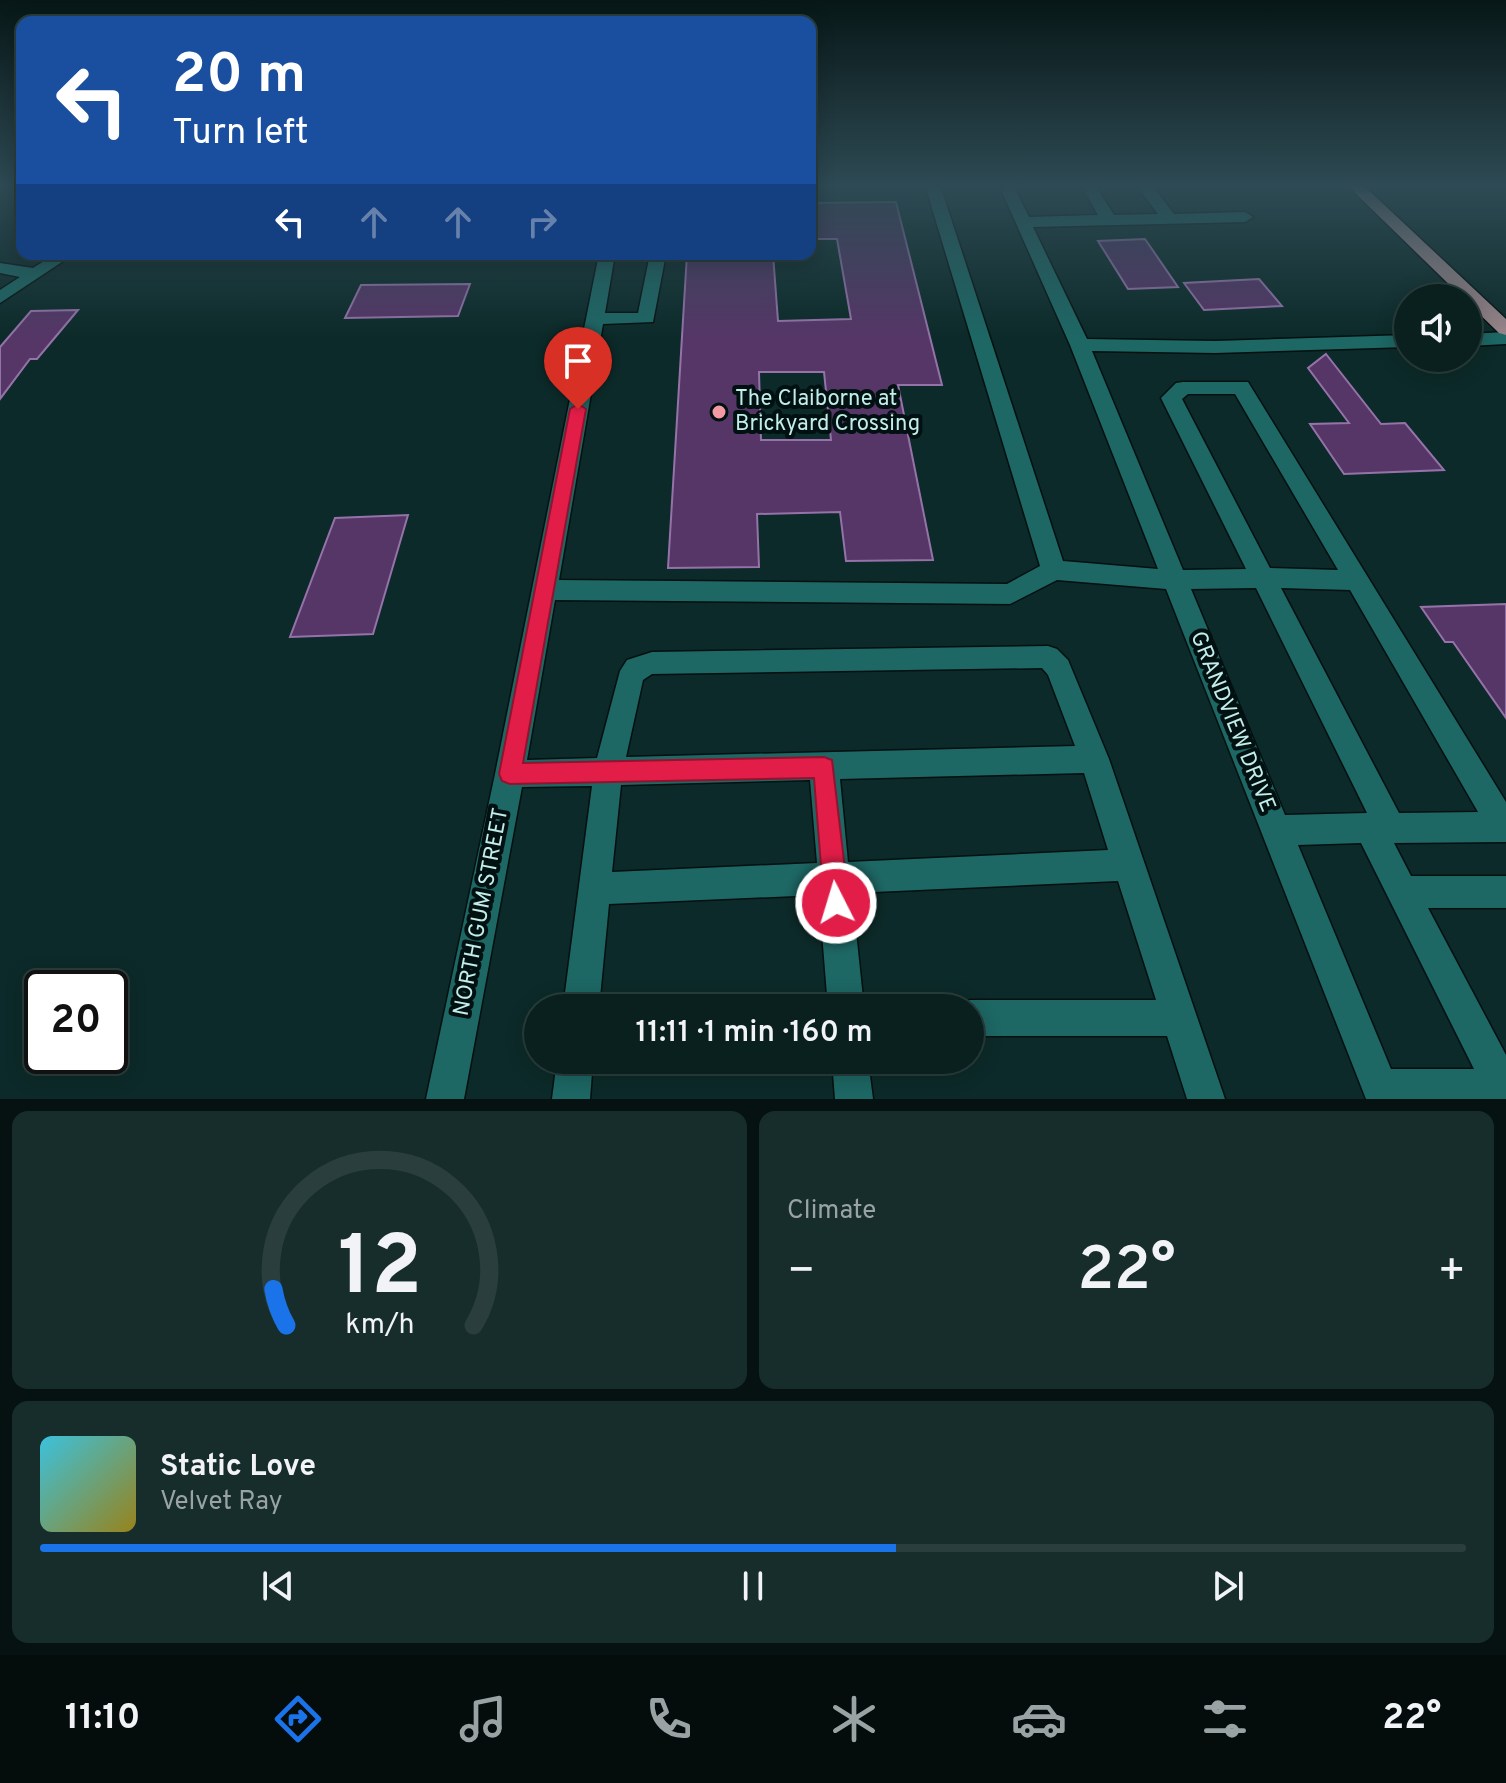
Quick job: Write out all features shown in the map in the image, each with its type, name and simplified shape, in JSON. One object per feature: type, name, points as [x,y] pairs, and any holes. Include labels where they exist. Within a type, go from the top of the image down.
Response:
[{"type":"main road","points":[[1409,236],[1506,329]]},
{"type":"street","points":[[948,236],[1054,570]]},
{"type":"street","name":"GRANDVIEW DRIVE","points":[[1029,236],[1080,345],[1382,1093]]},
{"type":"street","points":[[0,298],[57,260]]},
{"type":"street","name":"NORTH GUM STREET","points":[[445,1099],[510,774],[606,260]]},
{"type":"street","points":[[595,319],[646,318],[657,260]]},
{"type":"street","points":[[0,268],[35,274]]},
{"type":"street","points":[[1482,339],[1506,338]]},
{"type":"street","points":[[1080,345],[1228,367],[1394,343]]},
{"type":"street","points":[[1228,367],[1183,388],[1171,398],[1263,578],[1380,828],[1402,892],[1504,1087],[1382,1093]]},
{"type":"street","points":[[1228,367],[1505,827]]},
{"type":"street","points":[[544,590],[1010,594],[1054,570],[1174,580],[1357,580]]},
{"type":"street","points":[[583,994],[608,772],[630,679],[636,668],[652,663],[1021,655],[1048,657],[1059,668],[1094,759],[1206,1099]]},
{"type":"street","points":[[510,774],[1094,759]]},
{"type":"street","points":[[824,768],[845,994]]},
{"type":"street","points":[[1275,830],[1505,827]]},
{"type":"street","points":[[595,889],[1129,865]]},
{"type":"street","points":[[1402,892],[1506,892]]},
{"type":"street","points":[[984,1018],[1179,1018]]},
{"type":"street","points":[[571,1099],[574,1074]]},
{"type":"street","points":[[851,1074],[854,1099]]},
{"type":"building","name":"The Claiborne at Brickyard Crossing","points":[[816,236],[905,236],[942,385],[898,385],[933,560],[846,561],[840,512],[757,514],[759,567],[668,568],[687,260],[773,260],[778,321],[851,319],[837,239],[816,239]],"holes":[[[759,372],[824,372],[831,440],[761,440]]]},
{"type":"building","points":[[1145,239],[1178,287],[1128,289],[1098,241]]},
{"type":"building","points":[[1259,279],[1282,306],[1204,310],[1184,283]]},
{"type":"building","points":[[470,284],[458,316],[345,318],[361,285]]},
{"type":"building","points":[[78,310],[37,359],[30,359],[0,399],[0,347],[31,311]]},
{"type":"building","points":[[1326,354],[1381,424],[1405,423],[1444,470],[1344,474],[1310,424],[1349,423],[1308,368]]},
{"type":"building","points":[[408,515],[373,634],[290,637],[335,518]]},
{"type":"building","points":[[1506,604],[1506,718],[1453,642],[1445,642],[1421,607]]},
{"type":"place","name":"The Claiborne at Brickyard Crossing","points":[[719,412]]},
{"type":"route","points":[[578,409],[510,774],[824,768],[836,903]]}]
